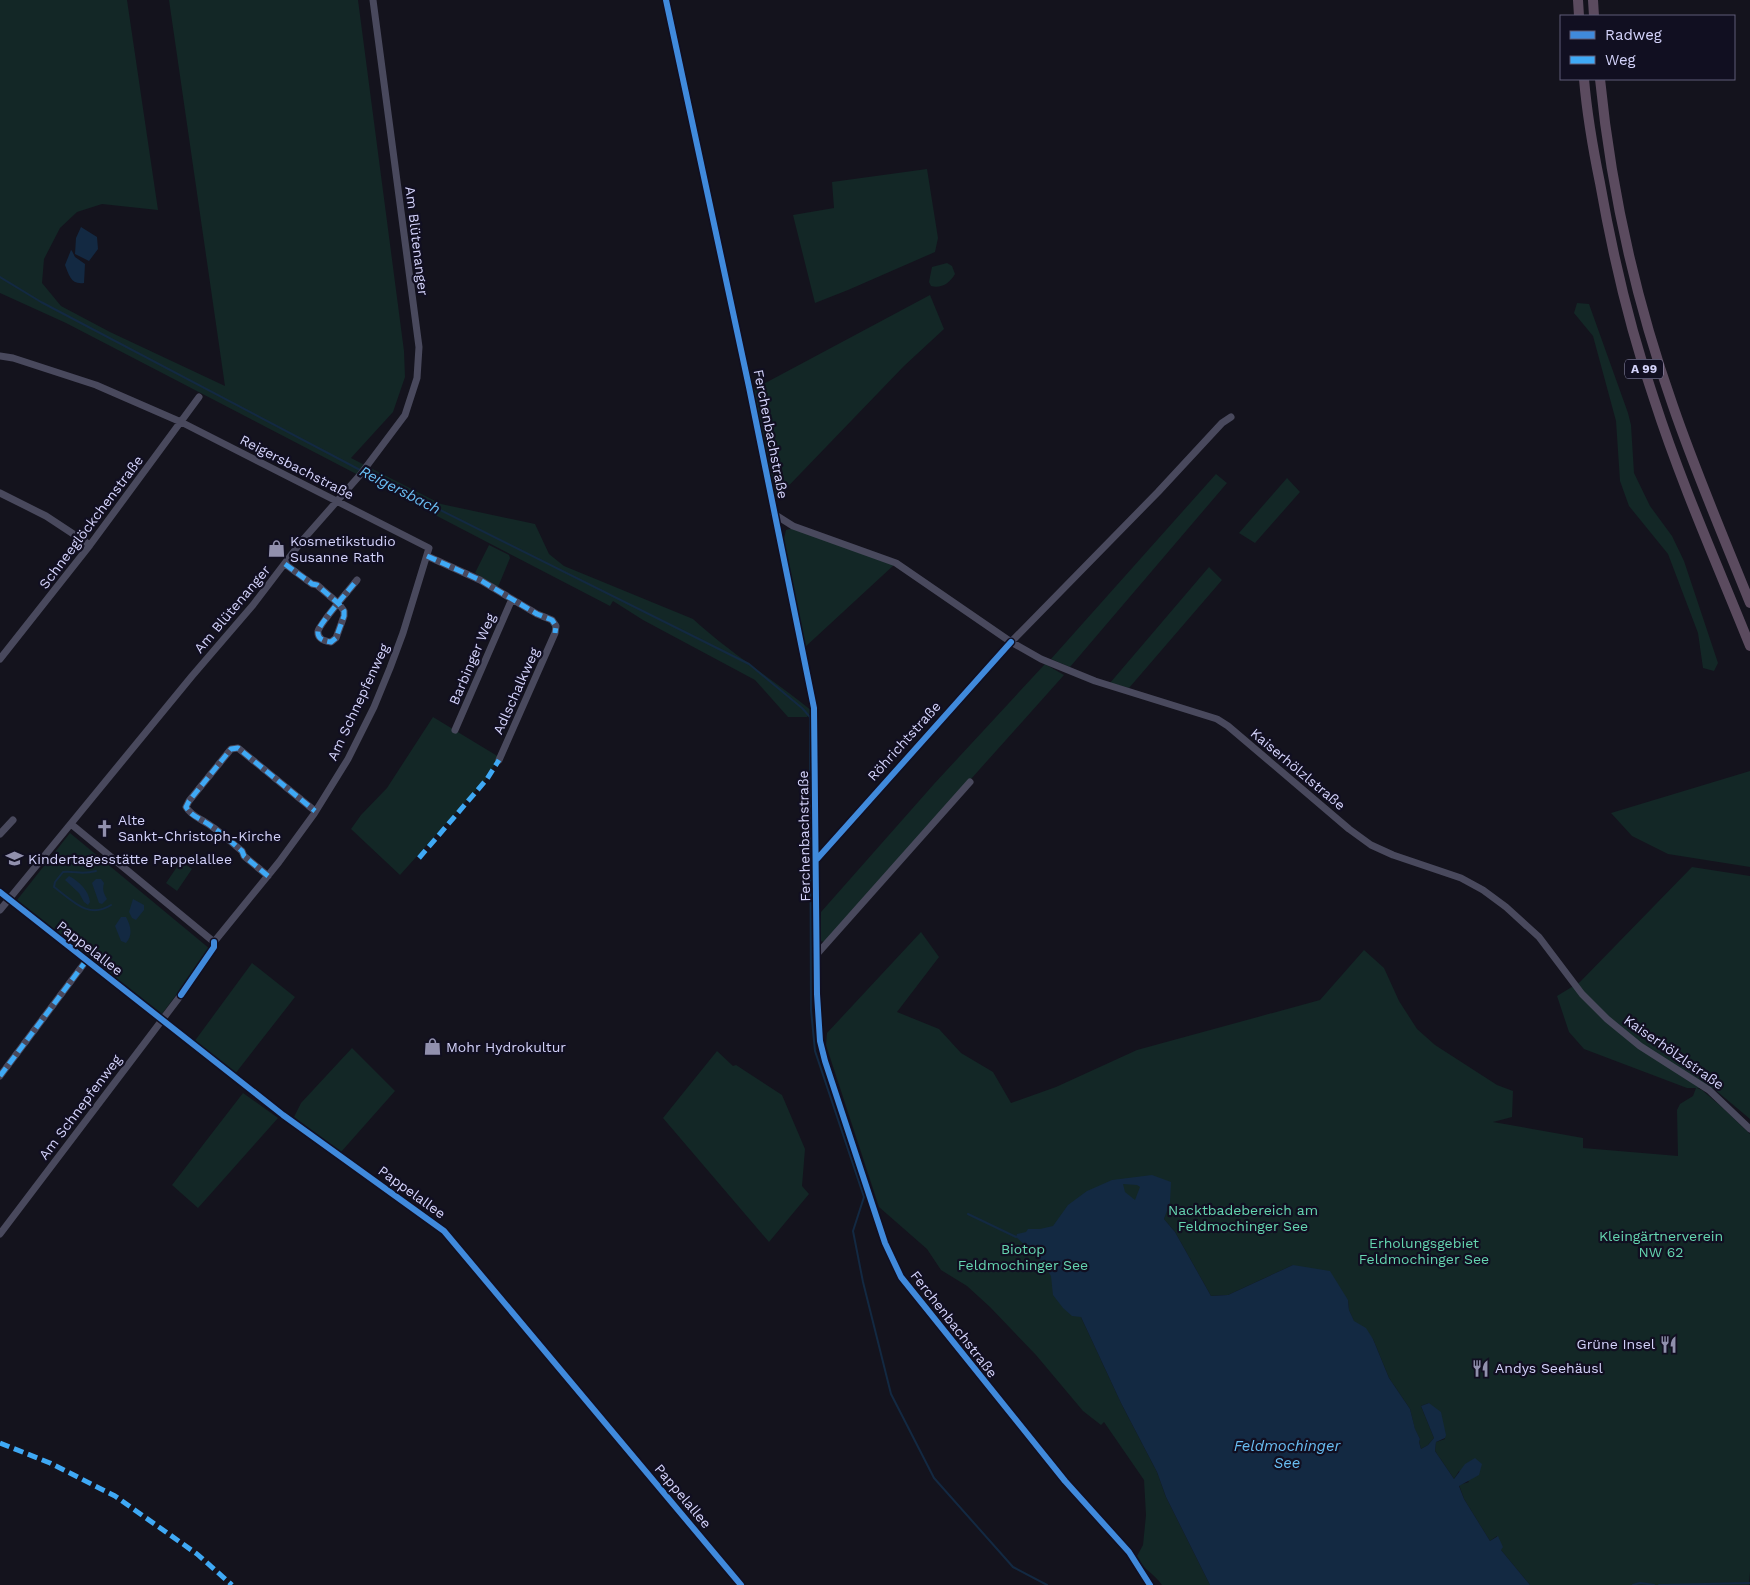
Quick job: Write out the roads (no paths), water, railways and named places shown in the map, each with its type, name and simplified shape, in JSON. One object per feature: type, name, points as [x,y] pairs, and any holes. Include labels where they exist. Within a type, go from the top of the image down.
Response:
[{"type":"highway","points":[[1578,0],[1579,15]]},
{"type":"highway","points":[[1593,0],[1594,15]]},
{"type":"highway","name":"A 99","points":[[1584,80],[1592,142],[1608,230],[1634,335],[1654,400],[1674,454],[1750,646]]},
{"type":"highway","name":"A 99","points":[[1600,80],[1607,140],[1617,194],[1636,282],[1650,334],[1672,405],[1750,603]]},
{"type":"street","name":"Am Blütenanger","points":[[0,910],[362,472],[405,415],[418,378],[419,347],[373,0]]},
{"type":"street","name":"Ferchenbachstraße","points":[[666,0],[749,387],[814,708],[817,994],[820,1041],[825,1061],[885,1243],[897,1270],[911,1291],[1065,1481],[1129,1552],[1150,1585]]},
{"type":"street","name":"Reigersbachstraße","points":[[0,356],[13,358],[96,385],[181,422],[428,548],[427,556],[480,580],[552,620],[556,626],[555,633]]},
{"type":"street","name":"Schneeglöckchenstraße","points":[[0,659],[90,545],[199,398]]},
{"type":"street","name":"Röhrichtstraße","points":[[817,859],[1011,642],[1158,492],[1222,423],[1231,417]]},
{"type":"street","points":[[0,493],[46,516],[90,545]]},
{"type":"street","name":"Kaiserhölzlstraße","points":[[774,514],[789,524],[896,563],[1011,642],[1041,659],[1078,675],[1217,719],[1228,726],[1349,829],[1371,845],[1393,855],[1461,878],[1506,906],[1539,937],[1582,994],[1607,1019],[1640,1046],[1709,1090],[1750,1128]]},
{"type":"street","points":[[778,533],[789,524]]},
{"type":"street","name":"Am Schnepfenweg","points":[[71,824],[214,942],[268,876],[315,811],[348,759],[374,706],[403,633],[427,556]]},
{"type":"street","points":[[285,564],[312,584],[317,585],[339,604],[344,611],[336,638],[331,642],[324,641],[319,637],[320,627],[339,604],[357,580]]},
{"type":"street","name":"Barbinger Weg","points":[[455,730],[512,599]]},
{"type":"street","name":"Adlschalkweg","points":[[499,760],[555,633]]},
{"type":"street","points":[[268,876],[211,825],[201,821],[189,812],[186,807],[188,801],[231,749],[238,748],[315,811]]},
{"type":"street","points":[[818,953],[970,782]]},
{"type":"street","points":[[0,834],[13,820]]},
{"type":"street","name":"Pappelallee","points":[[0,892],[283,1115],[444,1231],[741,1585]]},
{"type":"street","points":[[0,1076],[86,961]]},
{"type":"street","name":"Am Schnepfenweg","points":[[0,1234],[181,995]]},
{"type":"water","points":[[81,227],[97,237],[98,249],[89,261],[75,254],[76,238]]},
{"type":"water","points":[[71,250],[75,257],[85,264],[84,283],[73,281],[65,265]]},
{"type":"water","points":[[69,876],[86,890],[90,902],[88,905],[79,893],[65,880]]},
{"type":"water","points":[[96,879],[101,879],[104,883],[103,888],[107,899],[102,904],[99,903],[92,883]]},
{"type":"water","points":[[133,899],[144,905],[144,910],[136,920],[132,918],[129,912]]},
{"type":"water","points":[[121,917],[126,917],[130,927],[130,937],[126,943],[121,941],[115,926]]},
{"type":"water","name":"Feldmochinger See","points":[[1152,1175],[1171,1182],[1170,1203],[1164,1219],[1175,1232],[1211,1296],[1228,1295],[1293,1265],[1330,1271],[1348,1300],[1349,1310],[1354,1321],[1366,1328],[1373,1339],[1389,1378],[1410,1409],[1415,1429],[1420,1439],[1421,1449],[1434,1438],[1421,1406],[1429,1403],[1441,1412],[1446,1435],[1445,1438],[1436,1442],[1435,1451],[1454,1479],[1465,1464],[1475,1458],[1482,1464],[1479,1475],[1459,1486],[1464,1499],[1490,1541],[1498,1536],[1503,1547],[1501,1550],[1530,1585],[1210,1585],[1081,1317],[1072,1316],[1063,1308],[1053,1295],[1051,1276],[1038,1257],[1016,1237],[1017,1234],[1026,1232],[1028,1229],[1053,1226],[1068,1205],[1087,1191],[1112,1180]],"holes":[[[1123,1184],[1140,1187],[1135,1200],[1125,1192]]]},
{"type":"waterway","name":"Reigersbach","points":[[0,277],[41,302],[362,471]]},
{"type":"waterway","points":[[366,473],[749,664],[802,708],[810,717],[811,1010],[815,1051],[864,1197],[853,1231],[863,1282],[891,1394],[934,1478],[1013,1567],[1047,1585]]},
{"type":"waterway","points":[[96,871],[86,873],[63,872],[55,882],[54,887],[74,902],[88,909],[103,909],[111,905]]},
{"type":"waterway","points":[[968,1214],[1016,1237]]},
{"type":"waterway","points":[[1633,1585],[1640,1583],[1654,1585]]},
{"type":"waterway","points":[[1659,1585],[1750,1583]]},
{"type":"place","name":"Kosmetikstudio Susanne Rath","points":[[276,549]]},
{"type":"place","name":"Alte Sankt-Christoph-Kirche","points":[[104,828]]},
{"type":"place","name":"Kindertagesstätte Pappelallee","points":[[14,859]]},
{"type":"place","name":"Mohr Hydrokultur","points":[[432,1047]]},
{"type":"place","name":"Grüne Insel","points":[[1669,1344]]},
{"type":"place","name":"Andys Seehäusl","points":[[1481,1368]]},
{"type":"park label","name":"Nacktbadebereich am Feldmochinger See","points":[[1243,1218]]},
{"type":"park label","name":"Kleingärtnerverein NW 62","points":[[1661,1244]]},
{"type":"park label","name":"Erholungsgebiet Feldmochinger See","points":[[1424,1252]]},
{"type":"park label","name":"Biotop Feldmochinger See","points":[[1023,1258]]}]
